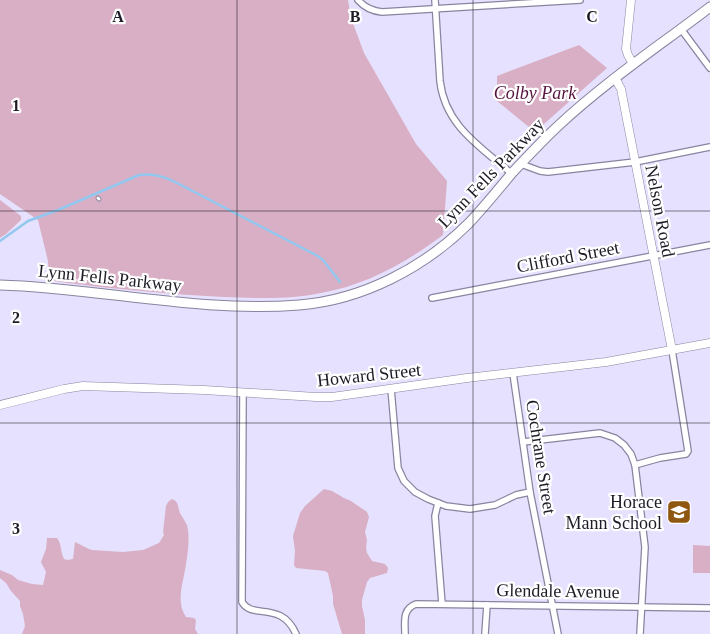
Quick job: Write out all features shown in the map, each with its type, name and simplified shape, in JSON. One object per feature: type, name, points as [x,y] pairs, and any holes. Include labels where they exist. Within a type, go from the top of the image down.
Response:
[{"type":"main road","name":"Lynn Fells Parkway","points":[[0,285],[217,305],[284,306],[330,300],[375,286],[430,256],[448,242],[469,223],[521,164],[559,126],[615,78],[710,7]]},
{"type":"street","points":[[358,0],[365,7],[379,12],[580,0]]},
{"type":"street","points":[[435,0],[441,87],[448,110],[462,130],[512,174]]},
{"type":"street","points":[[631,0],[626,48],[633,64]]},
{"type":"street","points":[[681,29],[710,68]]},
{"type":"street","name":"Nelson Road","points":[[615,78],[621,89],[672,350]]},
{"type":"street","points":[[521,164],[546,172],[635,162],[710,147]]},
{"type":"street","name":"Clifford Street","points":[[432,298],[710,244]]},
{"type":"street","name":"Howard Street","points":[[0,405],[83,386],[195,389],[322,397],[621,359],[710,342]]},
{"type":"street","points":[[635,465],[660,458],[686,454],[688,451],[672,350]]},
{"type":"street","name":"Cochrane Street","points":[[513,373],[530,492],[558,634]]},
{"type":"street","points":[[391,389],[400,475],[411,490],[420,496],[438,503],[454,507],[478,508],[499,503],[518,494],[530,492]]},
{"type":"street","points":[[243,392],[242,602],[246,608],[280,615],[288,622],[296,634]]},
{"type":"street","points":[[522,442],[593,433],[604,434],[615,438],[631,454],[635,465],[645,547],[640,634]]},
{"type":"street","points":[[438,503],[435,516],[442,604]]},
{"type":"street","name":"Glendale Avenue","points":[[405,634],[405,615],[408,609],[416,604],[710,608]]},
{"type":"street","points":[[485,634],[487,605]]},
{"type":"green space","points":[[0,0],[348,0],[351,18],[364,53],[416,144],[447,181],[443,235],[401,263],[370,278],[338,289],[297,297],[202,296],[121,289],[52,280],[49,276],[48,261],[38,220],[0,194]]},
{"type":"green space","name":"Colby Park","points":[[579,45],[607,68],[535,132],[497,101],[497,76]]},
{"type":"green space","points":[[0,200],[21,216],[21,220],[0,238]]},
{"type":"green space","points":[[324,489],[351,501],[367,512],[369,517],[365,532],[367,553],[372,561],[385,564],[388,568],[387,573],[370,578],[367,582],[362,600],[365,634],[342,634],[333,604],[328,573],[325,571],[296,568],[294,565],[293,536],[300,513]]},
{"type":"green space","points":[[172,499],[175,500],[187,525],[188,534],[181,604],[186,617],[196,620],[195,629],[198,634],[22,634],[25,626],[20,601],[0,578],[0,570],[18,580],[43,585],[46,572],[41,562],[46,549],[47,538],[57,538],[64,559],[67,560],[73,559],[75,542],[92,550],[123,552],[143,550],[159,543],[164,535],[166,506]]},
{"type":"green space","points":[[693,545],[710,546],[710,573],[693,573]]},
{"type":"waterway","points":[[0,241],[28,221],[139,175],[154,175],[172,181],[316,255],[323,260],[340,282]]},
{"type":"place","name":"Horace Mann School","points":[[679,512]]}]
